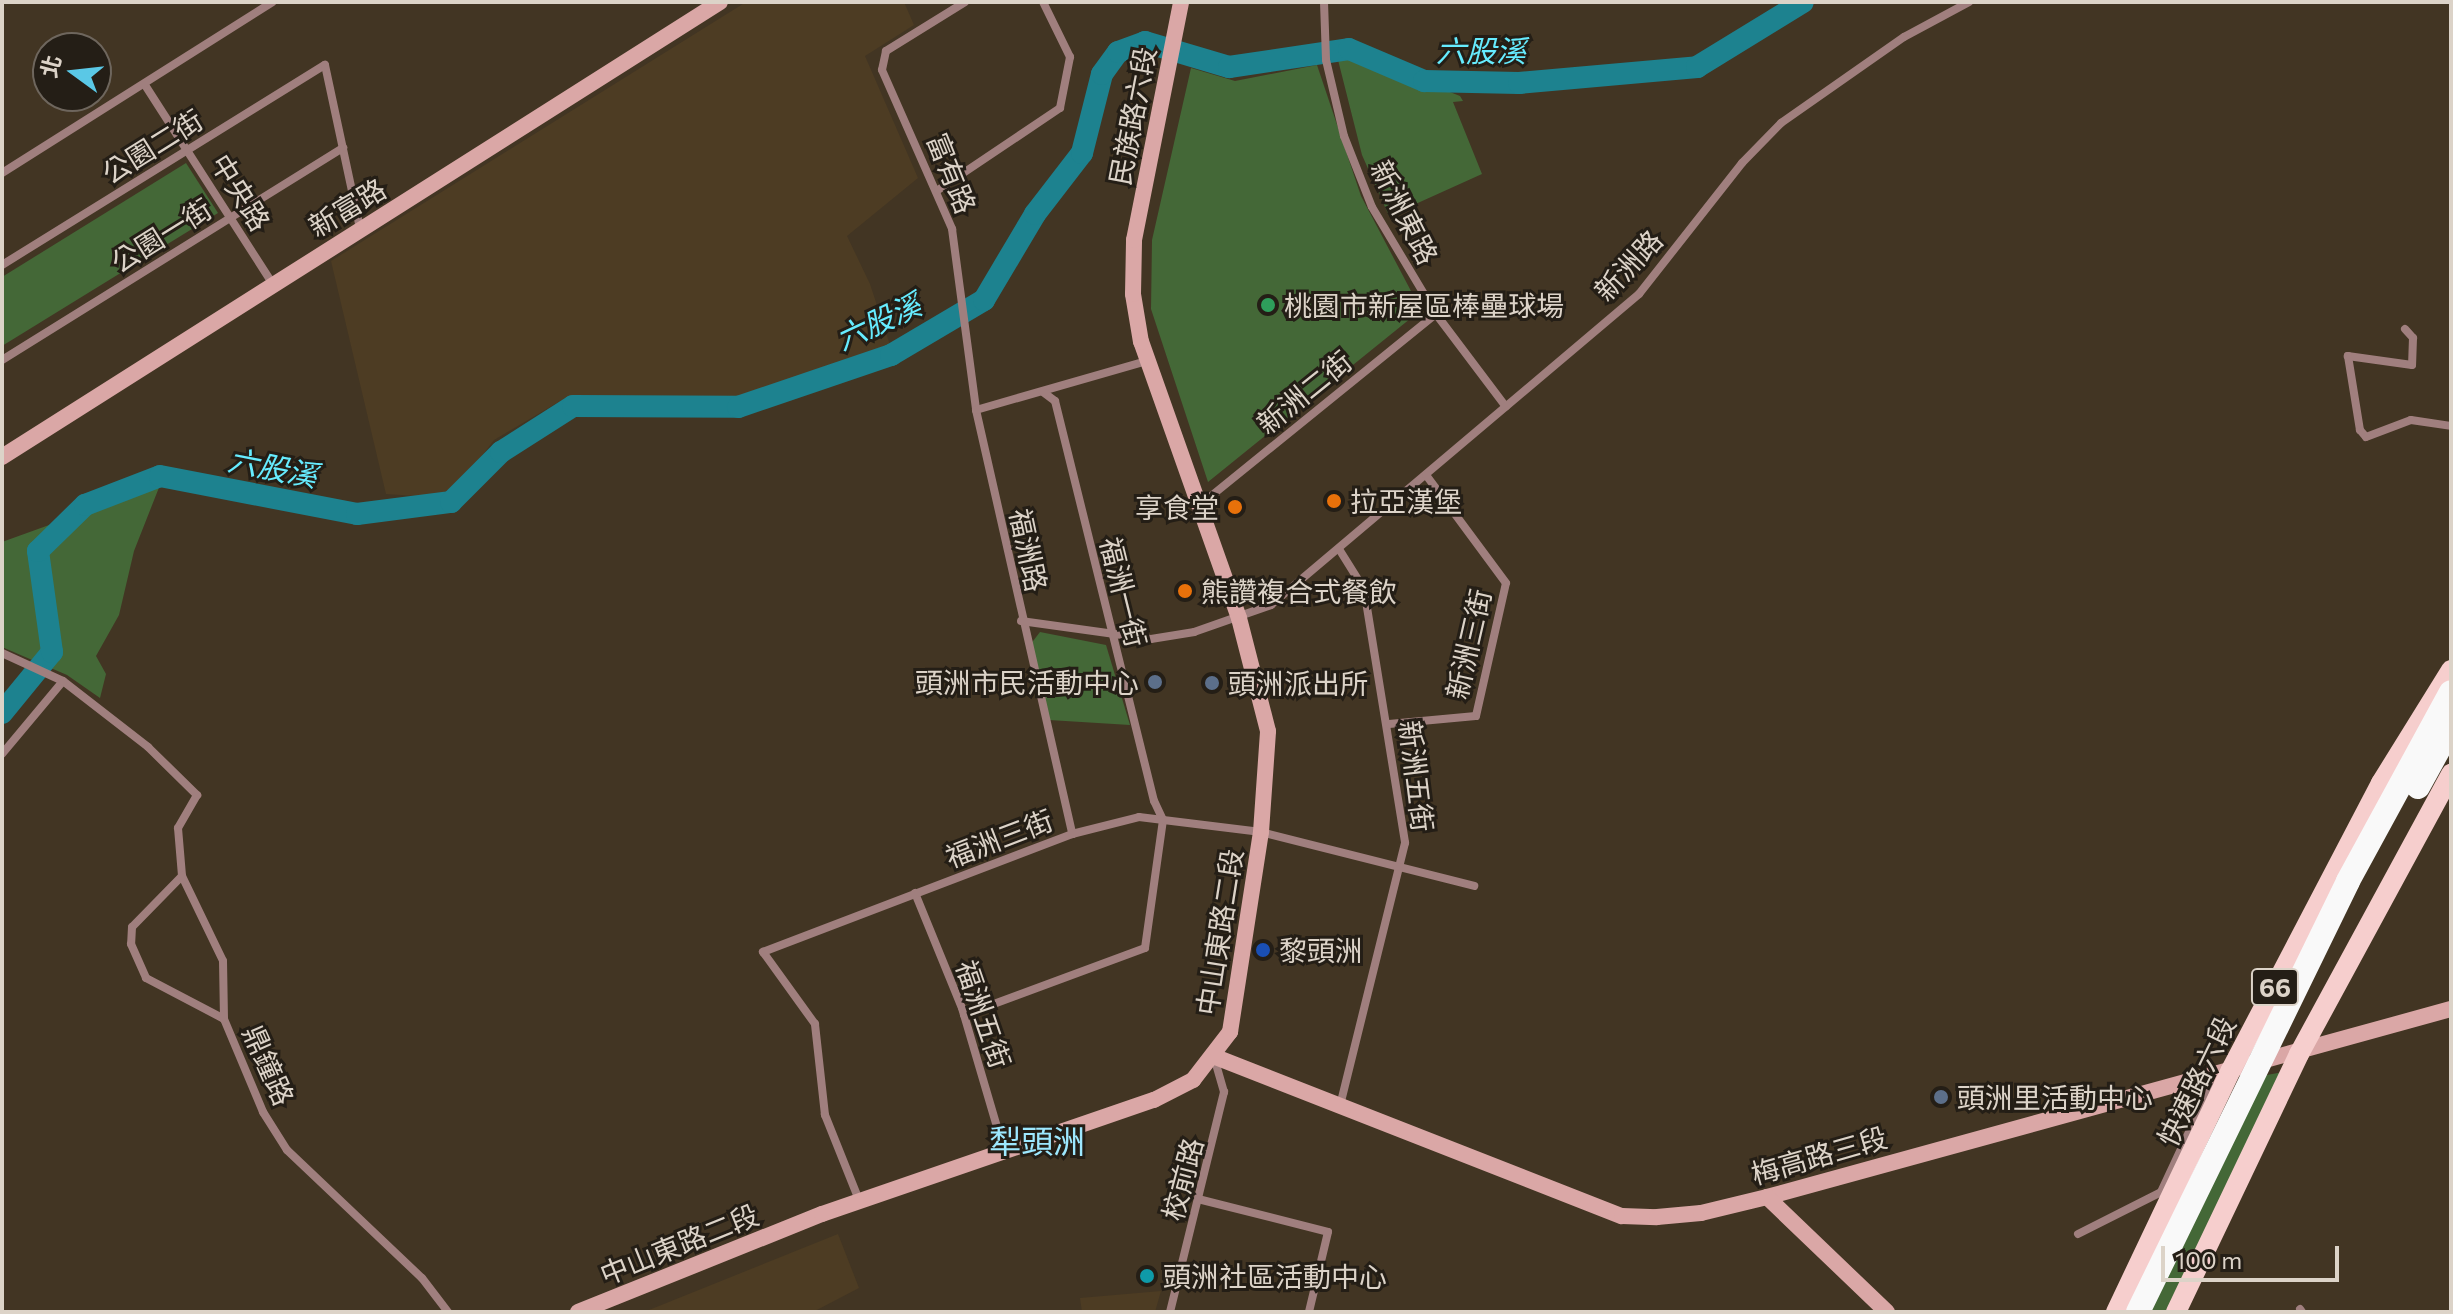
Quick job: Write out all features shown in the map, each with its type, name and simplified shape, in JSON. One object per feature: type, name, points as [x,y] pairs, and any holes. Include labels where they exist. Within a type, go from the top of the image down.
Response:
[{"type":"highway","name":"66","points":[[2138,1312],[2348,881],[2451,692]]},
{"type":"highway","name":"66","points":[[2156,1312],[2362,888],[2451,727]]},
{"type":"main road","name":"快速路六段","points":[[2116,1312],[2224,1072],[2381,783],[2451,670]]},
{"type":"main road","name":"66","points":[[2176,1312],[2299,1054],[2451,774]]},
{"type":"street","points":[[2,173],[273,2]]},
{"type":"street","name":"新富路","points":[[2,457],[272,283],[720,2]]},
{"type":"street","name":"富有路","points":[[965,2],[886,51],[882,59],[938,190],[962,274],[976,410]]},
{"type":"street","points":[[938,190],[1060,108],[1070,57],[1043,2]]},
{"type":"street","name":"民族路六段","points":[[1134,240],[1181,2]]},
{"type":"street","name":"新洲東路","points":[[1324,2],[1326,60],[1344,136],[1372,207],[1436,314],[1506,407]]},
{"type":"street","name":"新洲路","points":[[1239,618],[1271,605],[1639,294],[1742,163],[1781,123],[1892,45],[1969,2]]},
{"type":"street","name":"公園二街","points":[[2,265],[325,65],[343,148]]},
{"type":"street","name":"中央路","points":[[145,85],[272,283]]},
{"type":"street","points":[[343,148],[360,228]]},
{"type":"street","name":"公園一街","points":[[2,360],[343,148]]},
{"type":"street","name":"中山東路二段","points":[[578,1312],[859,1200],[1154,1100],[1193,1080],[1230,1032],[1237,1007],[1261,832],[1268,731],[1239,618],[1147,361],[1133,294],[1134,240]]},
{"type":"street","name":"新洲二街","points":[[1200,505],[1436,314]]},
{"type":"street","points":[[2405,329],[2413,338],[2412,365],[2348,356],[2360,430],[2366,437],[2411,420],[2451,426]]},
{"type":"street","points":[[976,410],[1147,361]]},
{"type":"street","name":"福洲一街","points":[[964,1015],[1145,948],[1163,820],[1154,801],[1055,401],[1043,392]]},
{"type":"street","name":"福洲路","points":[[976,410],[1021,621],[1112,635],[1171,637],[1239,618]]},
{"type":"street","name":"新洲三街","points":[[1389,724],[1476,716],[1506,583],[1426,475]]},
{"type":"street","name":"新洲五街","points":[[1339,549],[1364,589],[1405,826],[1399,868],[1340,1105]]},
{"type":"street","points":[[1021,621],[1072,834]]},
{"type":"street","points":[[2,653],[63,681],[148,747],[197,795],[178,828],[182,876],[223,961],[224,1019]]},
{"type":"street","points":[[2,754],[63,681]]},
{"type":"street","name":"福洲三街","points":[[859,1200],[825,1115],[815,1024],[763,952],[1072,834],[1139,817],[1261,832],[1474,886]]},
{"type":"street","name":"鼎鐘路","points":[[182,876],[132,927],[131,944],[146,978],[224,1019],[263,1112],[287,1150],[422,1278],[448,1312]]},
{"type":"street","name":"福洲五街","points":[[915,893],[964,1015],[1005,1152]]},
{"type":"street","name":"梅高路三段","points":[[1213,1056],[1622,1216],[1701,1213],[1767,1197],[2299,1054],[2451,1009]]},
{"type":"street","name":"校前路","points":[[1170,1312],[1224,1092],[1213,1056]]},
{"type":"street","points":[[2078,1234],[2161,1192],[2224,1072]]},
{"type":"street","points":[[1767,1197],[1887,1312]]},
{"type":"street","points":[[1198,1199],[1328,1232],[1309,1312]]},
{"type":"shaded area","points":[[746,2],[904,2],[914,25],[865,56],[918,178],[847,236],[870,284],[891,348],[742,402],[567,397],[494,440],[459,486],[431,497],[386,494],[331,261]]},
{"type":"shaded area","points":[[838,1234],[859,1288],[813,1312],[644,1312]]},
{"type":"shaded area","points":[[1161,1291],[1155,1312],[1082,1312],[1080,1298]]},
{"type":"green space","points":[[1337,56],[1361,57],[1460,96],[1463,101],[1453,102],[1482,174],[1389,216],[1362,155]]},
{"type":"green space","points":[[1317,65],[1361,196],[1421,310],[1208,482],[1151,309],[1152,240],[1191,68],[1235,81]]},
{"type":"green space","points":[[186,163],[218,213],[2,346],[2,277]]},
{"type":"green space","points":[[160,485],[134,551],[119,615],[96,656],[106,674],[100,698],[67,675],[2,647],[2,542]]},
{"type":"green space","points":[[1040,632],[1106,645],[1130,725],[1049,720],[1030,645]]},
{"type":"green space","points":[[2283,1072],[2167,1312],[2126,1312],[2240,1080]]},
{"type":"waterway","name":"六股溪","points":[[2,713],[52,652],[38,551],[85,505],[160,476],[357,514],[451,502],[501,452],[573,406],[738,407],[891,355],[984,300],[1035,214],[1082,153],[1102,74],[1118,52],[1145,42],[1229,67],[1349,49],[1424,81],[1519,83],[1697,67],[1803,2]]},
{"type":"place","name":"桃園市新屋區棒壘球場","points":[[1268,305]]},
{"type":"place","name":"拉亞漢堡","points":[[1334,501]]},
{"type":"place","name":"享食堂","points":[[1235,507]]},
{"type":"place","name":"熊讚複合式餐飲","points":[[1185,591]]},
{"type":"place","name":"頭洲市民活動中心","points":[[1155,682]]},
{"type":"place","name":"頭洲派出所","points":[[1212,683]]},
{"type":"place","name":"黎頭洲","points":[[1263,950]]},
{"type":"place","name":"頭洲里活動中心","points":[[1941,1097]]},
{"type":"place","name":"頭洲社區活動中心","points":[[1147,1276]]},
{"type":"district","name":"犁頭洲","points":[[1037,1140]]}]
